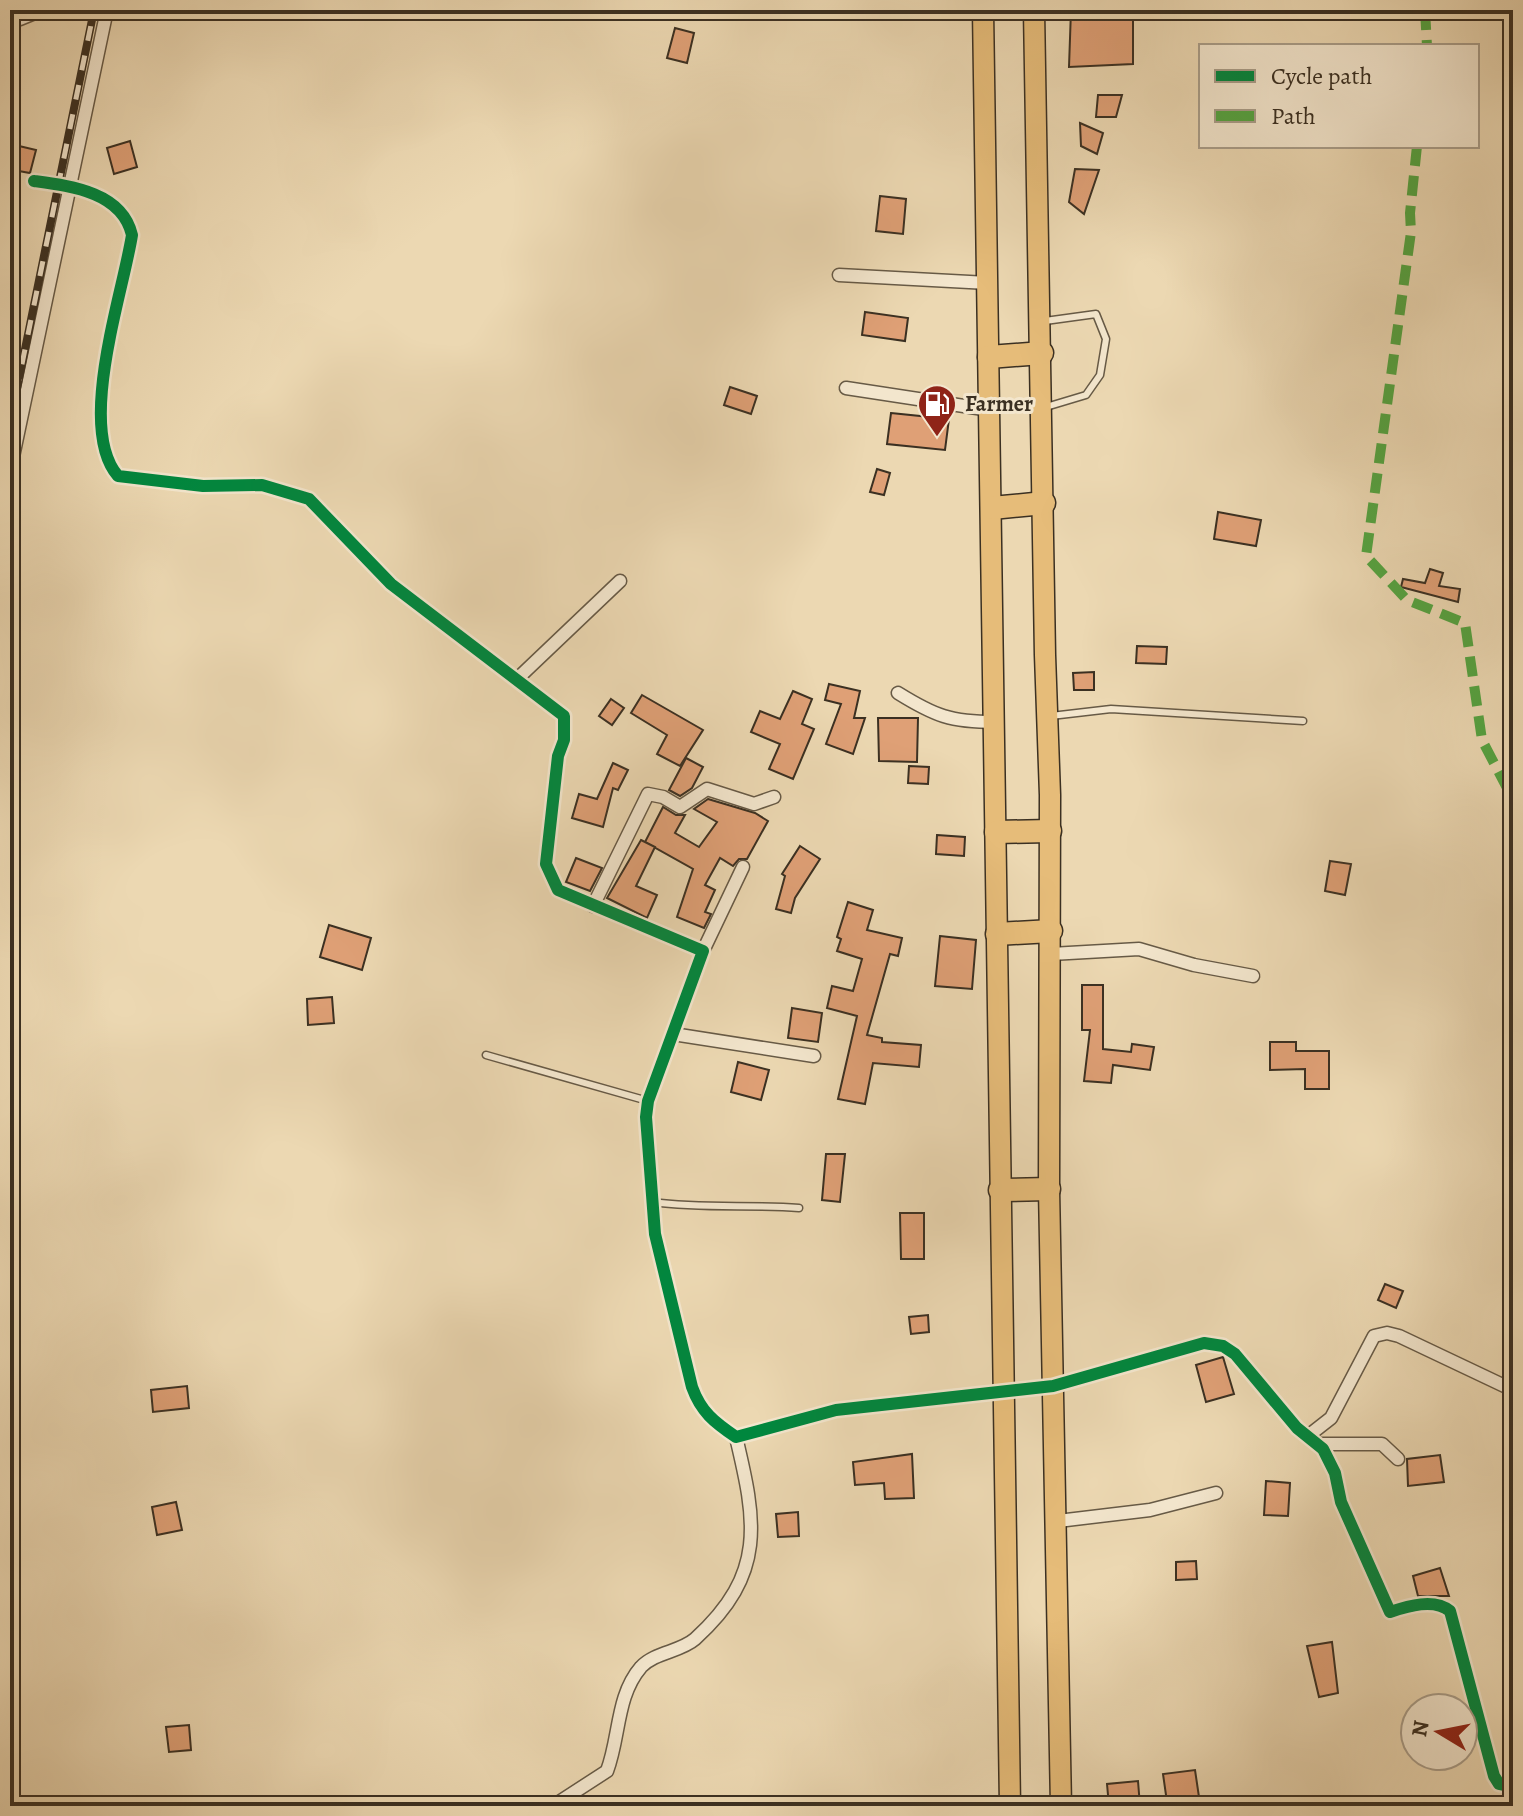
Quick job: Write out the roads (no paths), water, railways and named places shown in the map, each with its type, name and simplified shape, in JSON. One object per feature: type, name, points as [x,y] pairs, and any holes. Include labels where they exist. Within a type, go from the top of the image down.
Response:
[{"type":"highway","points":[[989,357],[1042,353]]},
{"type":"highway","points":[[992,508],[1044,503]]},
{"type":"highway","points":[[996,832],[1050,831]]},
{"type":"highway","points":[[997,934],[1051,931]]},
{"type":"highway","points":[[1000,1190],[1049,1189]]},
{"type":"main road","points":[[983,10],[1010,1806]]},
{"type":"main road","points":[[1034,10],[1050,831],[1049,1189],[1058,1521],[1061,1806]]},
{"type":"street","points":[[10,18],[20,19],[42,10]]},
{"type":"street","points":[[10,471],[107,10]]},
{"type":"street","points":[[34,181],[68,187],[112,202],[129,220],[132,235],[103,391],[105,456],[118,476],[203,486],[262,485],[309,499],[391,584],[565,721],[546,864],[558,890],[703,951]]},
{"type":"street","points":[[839,275],[988,283]]},
{"type":"street","points":[[846,388],[990,410]]},
{"type":"street","points":[[516,680],[620,581]]},
{"type":"street","points":[[898,693],[936,716],[961,722],[995,722]]},
{"type":"street","points":[[593,906],[648,794],[663,797],[680,807],[707,789],[754,804],[774,797]]},
{"type":"street","points":[[553,1806],[607,1771],[629,1685],[643,1665],[695,1639],[746,1572],[753,1536],[751,1501],[736,1437],[710,1419],[698,1405],[655,1234],[648,1101],[703,951],[743,867]]},
{"type":"street","points":[[1051,954],[1139,949],[1194,965],[1253,976]]},
{"type":"street","points":[[673,1034],[814,1056]]},
{"type":"street","points":[[1308,1436],[1331,1418],[1374,1336],[1399,1336],[1513,1390]]},
{"type":"street","points":[[736,1437],[836,1410],[1003,1389],[1053,1386],[1213,1343],[1235,1354],[1308,1436],[1320,1444],[1335,1473],[1341,1502],[1390,1612],[1432,1604],[1443,1605],[1450,1611],[1494,1776],[1499,1784],[1513,1787]]},
{"type":"street","points":[[1320,1444],[1382,1444],[1398,1459]]},
{"type":"street","points":[[1058,1521],[1150,1510],[1216,1493]]},
{"type":"lane","points":[[1041,321],[1096,314],[1106,339],[1100,375],[1086,395],[1043,408]]},
{"type":"lane","points":[[1047,716],[1111,709],[1303,721]]},
{"type":"lane","points":[[486,1055],[648,1101]]},
{"type":"lane","points":[[653,1202],[686,1207],[745,1204],[799,1208]]},
{"type":"railway","points":[[10,423],[94,10]]},
{"type":"place","name":"Farmer","points":[[937,438]]}]
